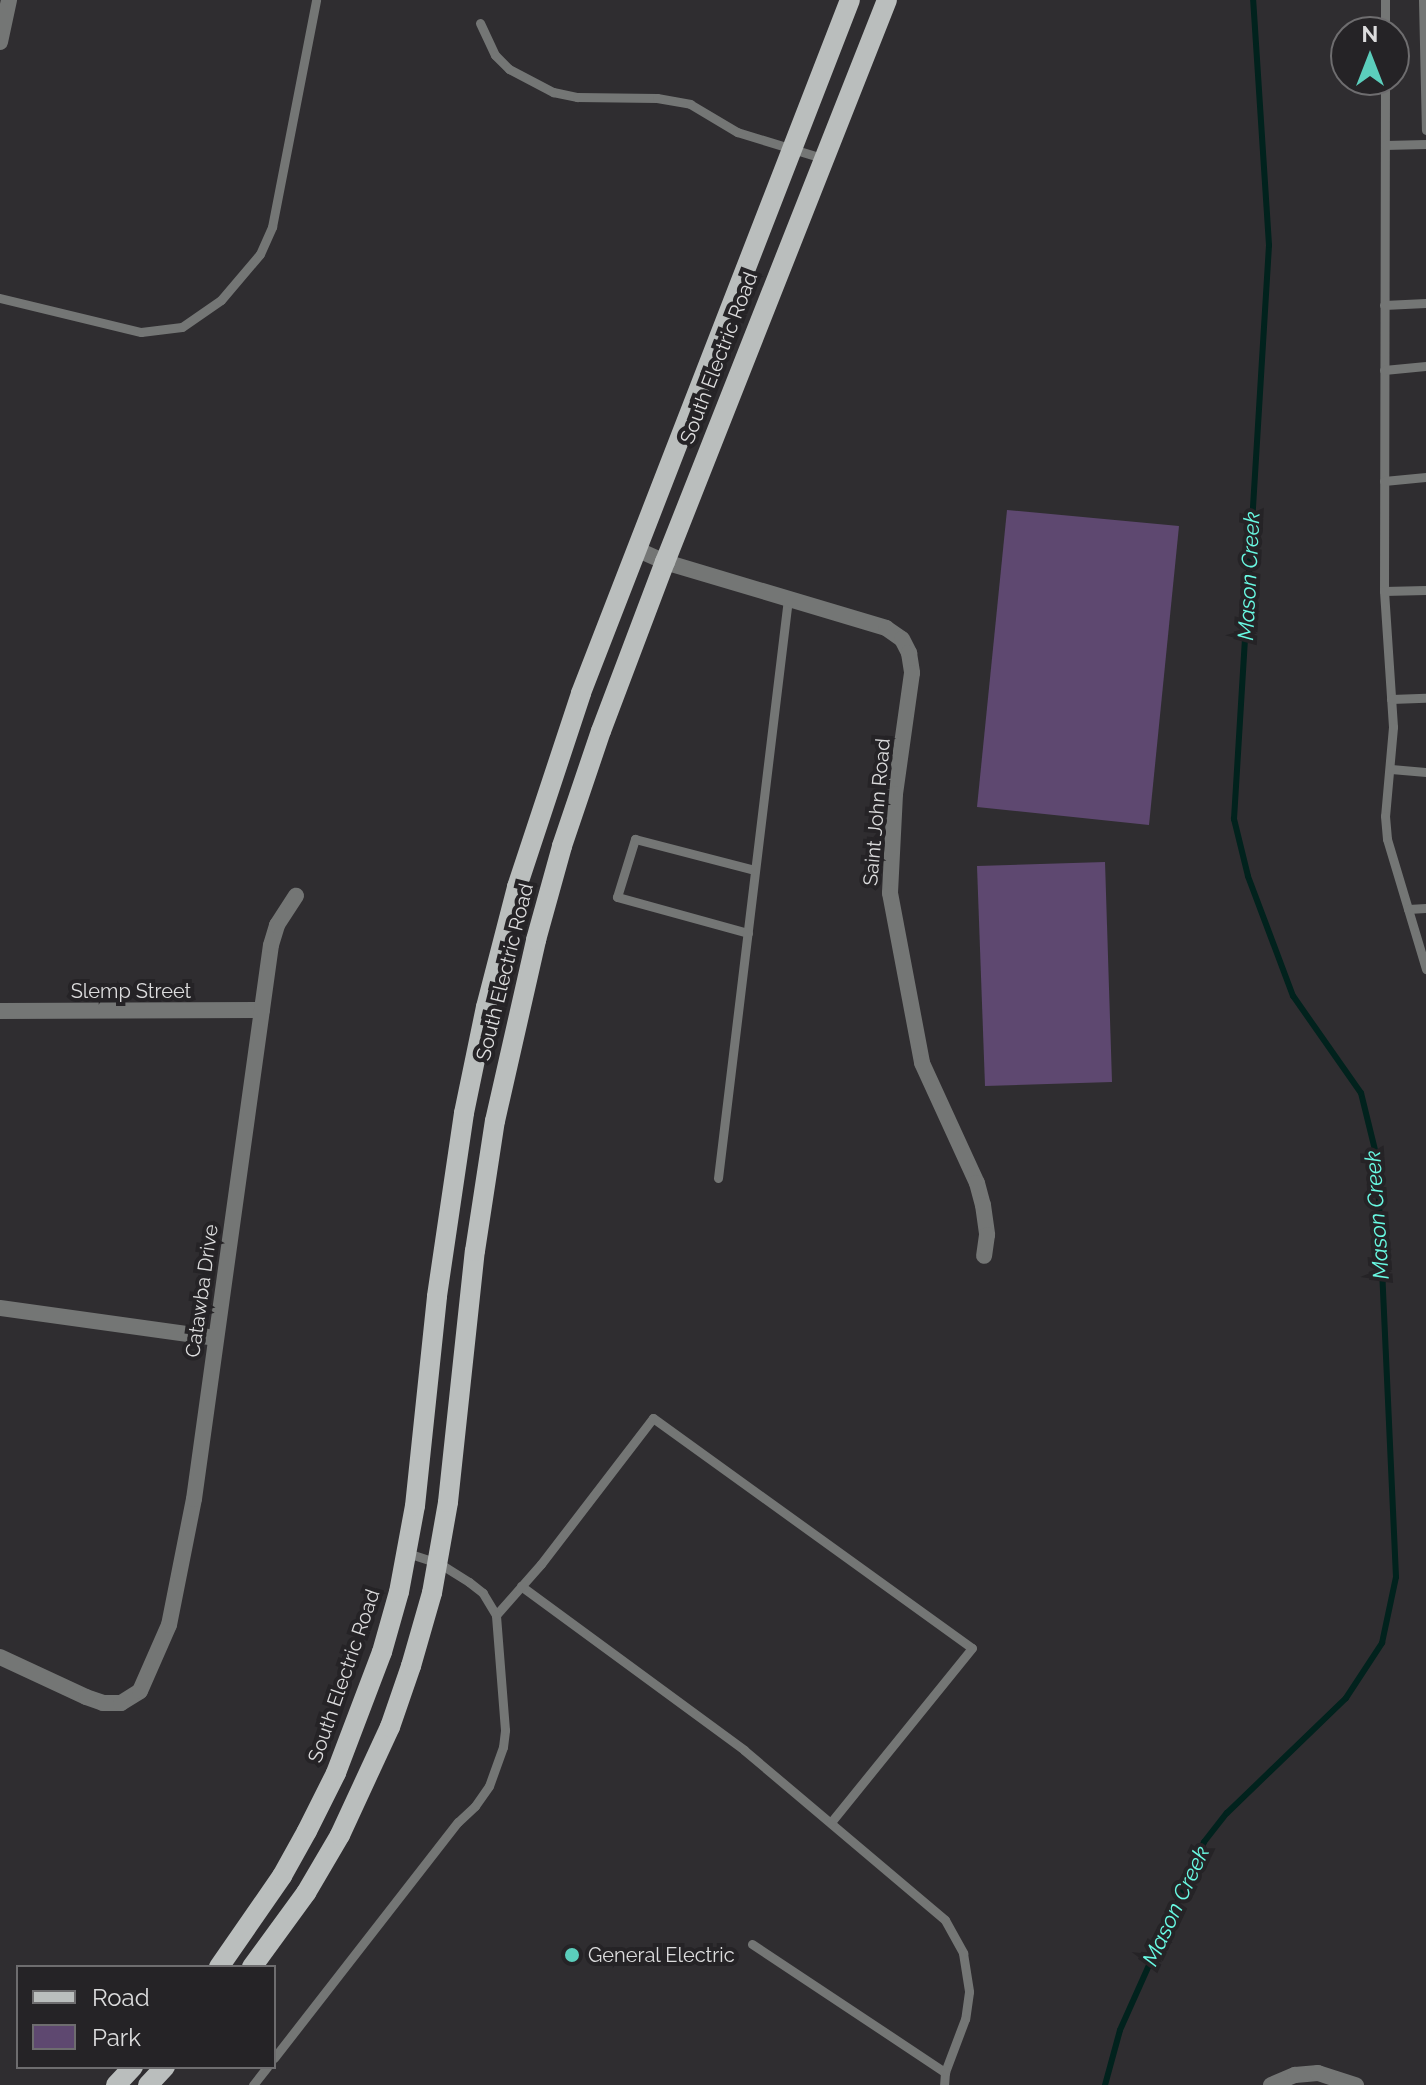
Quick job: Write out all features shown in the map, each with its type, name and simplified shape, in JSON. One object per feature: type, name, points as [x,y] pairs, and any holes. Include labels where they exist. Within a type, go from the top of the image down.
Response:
[{"type":"main road","name":"South Electric Road","points":[[220,1965],[282,1876],[336,1773],[382,1652],[407,1553],[454,1168],[486,1007],[542,806],[636,549],[850,0]]},
{"type":"main road","name":"South Electric Road","points":[[253,1965],[306,1893],[371,1771],[411,1666],[438,1563],[448,1502],[475,1251],[508,1057],[562,846],[601,731],[665,562],[822,158],[887,0]]},
{"type":"main road","points":[[116,2085],[131,2069]]},
{"type":"main road","points":[[148,2085],[163,2069]]},
{"type":"street","points":[[0,42],[9,0]]},
{"type":"street","name":"Saint John Road","points":[[636,549],[665,562],[886,628],[902,639],[909,653],[912,673],[895,794],[890,893],[922,1063],[977,1183],[983,1205],[987,1235],[984,1256]]},
{"type":"street","name":"Catawba Drive","points":[[0,1657],[103,1703],[121,1703],[140,1691],[169,1625],[180,1585],[271,945],[277,925],[296,896]]},
{"type":"street","name":"Slemp Street","points":[[0,1011],[262,1010]]},
{"type":"street","points":[[0,1308],[215,1338]]},
{"type":"street","points":[[1271,2085],[1295,2075],[1318,2073],[1356,2085]]},
{"type":"lane","points":[[0,298],[141,332],[182,327],[221,300],[260,254],[272,227],[316,0]]},
{"type":"lane","points":[[1423,0],[1426,130]]},
{"type":"lane","points":[[480,23],[495,55],[509,69],[553,92],[577,97],[657,98],[690,104],[737,132],[792,146],[822,158]]},
{"type":"lane","points":[[1385,96],[1384,591],[1391,699],[1391,769],[1385,816],[1387,839],[1426,969]]},
{"type":"lane","points":[[1385,145],[1426,144]]},
{"type":"lane","points":[[1384,305],[1426,303]]},
{"type":"lane","points":[[1384,370],[1426,366]]},
{"type":"lane","points":[[1384,481],[1426,477]]},
{"type":"lane","points":[[1384,591],[1426,590]]},
{"type":"lane","points":[[718,1178],[788,599]]},
{"type":"lane","points":[[1391,699],[1426,698]]},
{"type":"lane","points":[[1391,769],[1426,772]]},
{"type":"lane","points":[[748,933],[617,897],[635,839],[755,870]]},
{"type":"lane","points":[[1408,909],[1426,908]]},
{"type":"lane","points":[[496,1615],[653,1418],[972,1648],[831,1822]]},
{"type":"lane","points":[[276,2055],[489,1786],[497,1768],[505,1730],[496,1615],[483,1593],[438,1563],[407,1553]]},
{"type":"lane","points":[[521,1586],[744,1750],[945,1920],[963,1953],[969,1992],[965,2019],[945,2072],[944,2085]]},
{"type":"lane","points":[[752,1944],[945,2072]]},
{"type":"lane","points":[[253,2085],[265,2069]]},
{"type":"green space","points":[[1007,510],[1179,526],[1149,825],[977,807]]},
{"type":"green space","points":[[1105,862],[1112,1082],[985,1086],[977,866]]},
{"type":"waterway","name":"Mason Creek","points":[[1105,2085],[1120,2030],[1204,1842],[1227,1813],[1346,1698],[1382,1643],[1396,1577],[1377,1158],[1361,1093],[1293,996],[1248,876],[1234,819],[1269,245],[1253,0]]},
{"type":"place","name":"General Electric","points":[[572,1955]]}]
